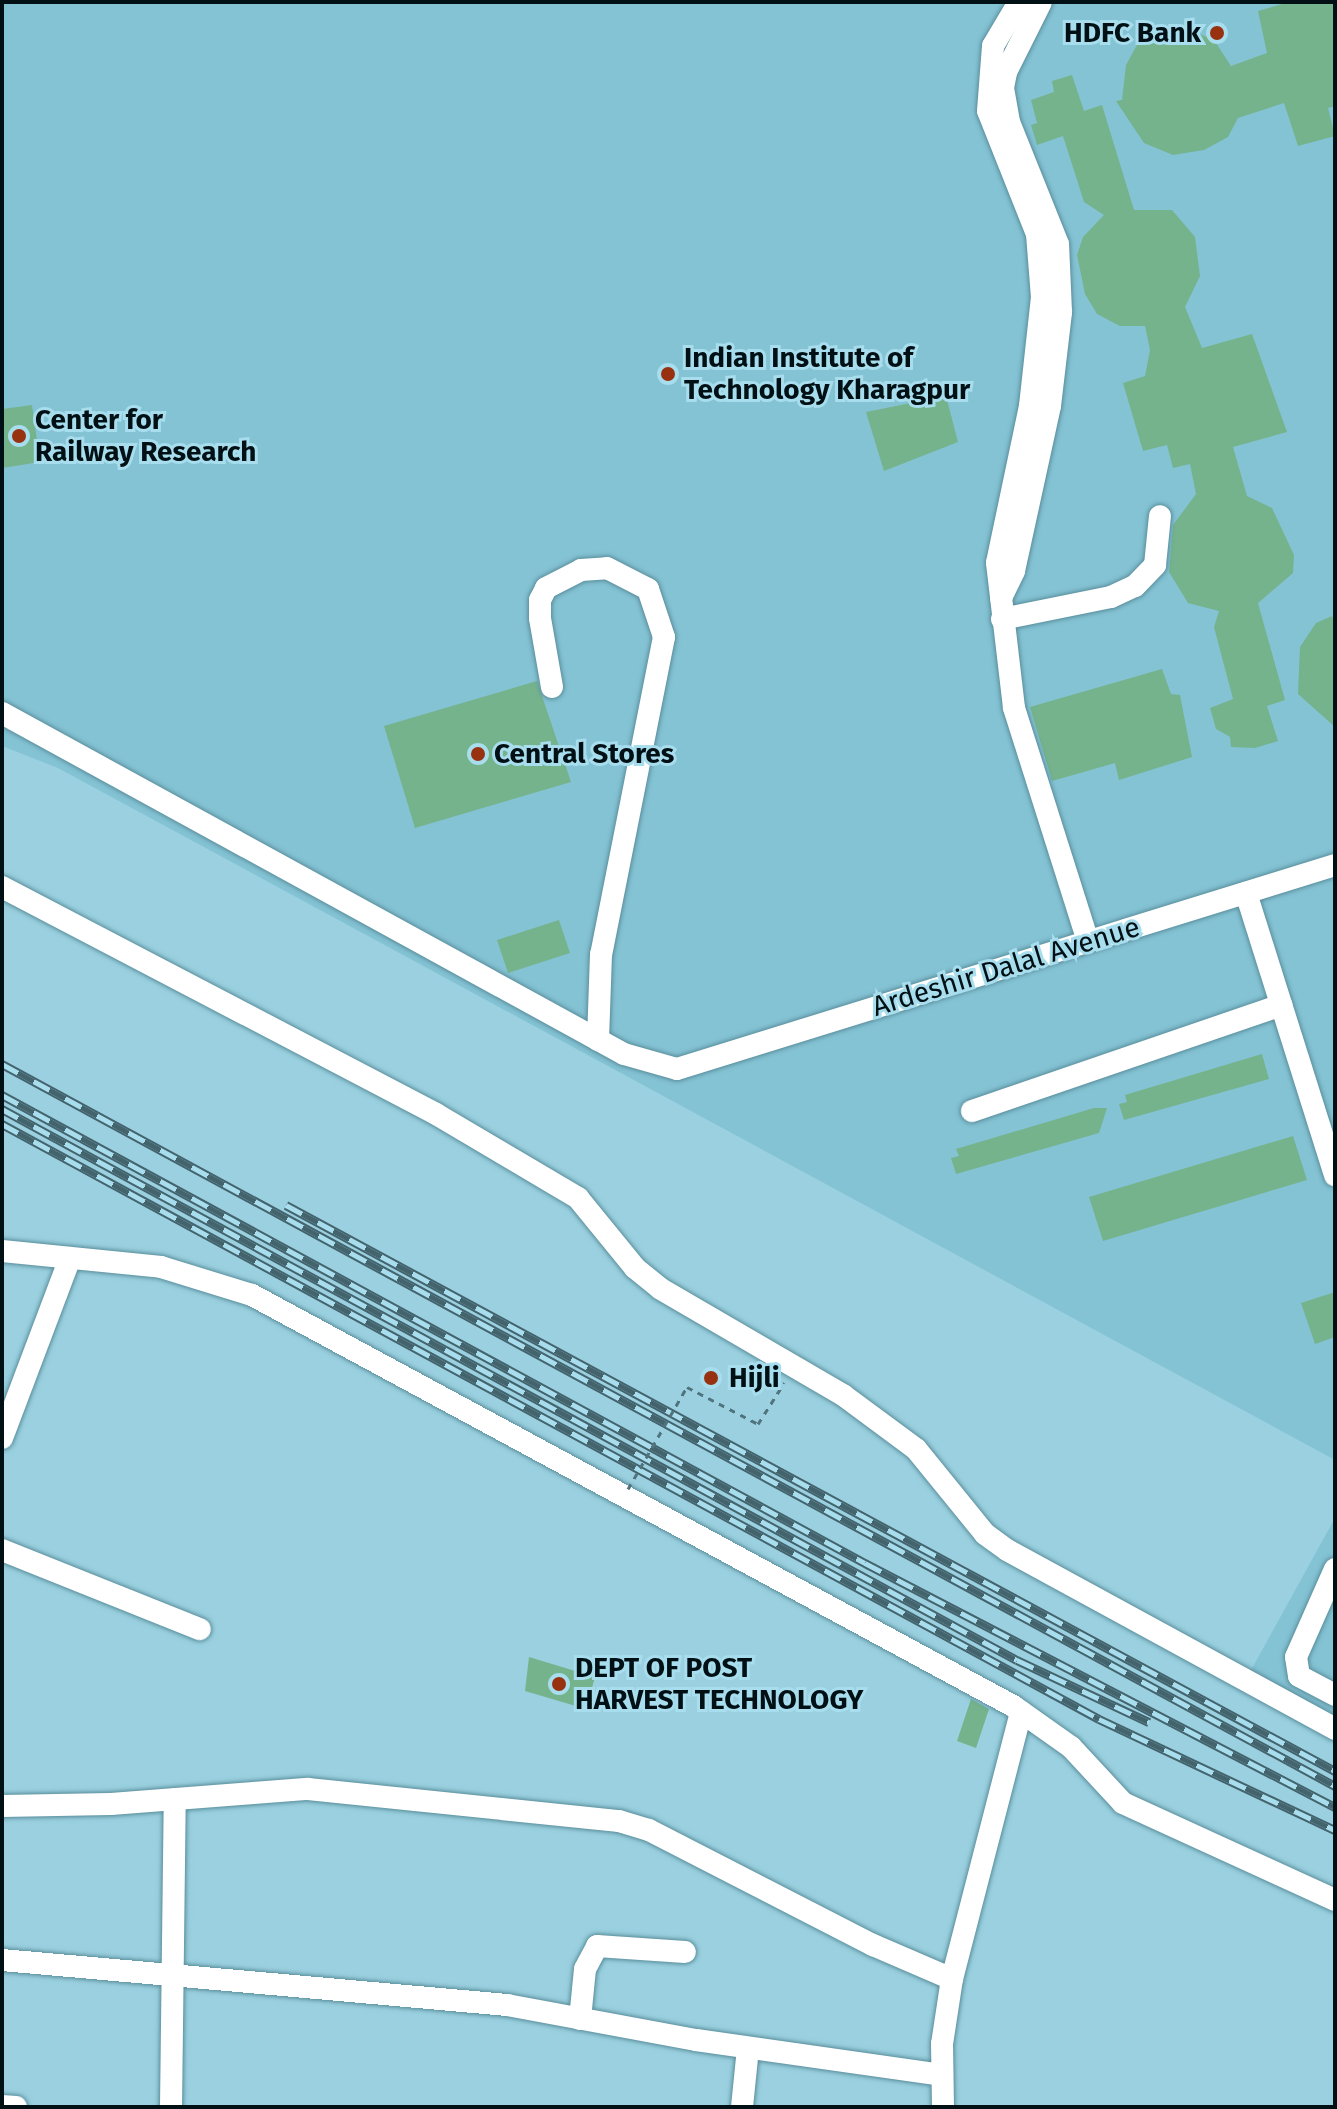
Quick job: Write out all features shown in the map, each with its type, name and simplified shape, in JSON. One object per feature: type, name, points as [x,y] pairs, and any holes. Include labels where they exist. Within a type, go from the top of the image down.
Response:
[{"type":"street","points":[[1019,2],[993,46],[988,111],[1037,234],[1042,297],[1030,406],[997,563],[1014,708],[1088,941]]},
{"type":"street","points":[[1002,609],[1014,571],[1050,406],[1061,312],[1058,244],[1009,122],[1003,88],[1011,59],[1041,2]]},
{"type":"street","points":[[1002,609],[1111,597],[1135,586],[1155,565],[1160,516]]},
{"type":"street","points":[[2,713],[598,1040],[601,954],[662,653],[661,617],[648,589],[607,568],[581,570],[546,588],[540,600],[540,618],[552,687]]},
{"type":"street","name":"Ardeshir Dalal Avenue","points":[[598,1040],[624,1054],[677,1069],[1335,865]]},
{"type":"street","points":[[2,887],[436,1114],[578,1198],[635,1268],[661,1289],[794,1366],[916,1449],[985,1534],[1007,1550],[1335,1729]]},
{"type":"street","points":[[1246,893],[1335,1175]]},
{"type":"street","points":[[972,1111],[1281,1005]]},
{"type":"street","points":[[2,1251],[161,1267],[252,1295],[1021,1712],[1071,1747],[1123,1803],[1335,1900]]},
{"type":"street","points":[[2,1438],[70,1258]]},
{"type":"street","points":[[2,1550],[200,1629]]},
{"type":"street","points":[[1335,1569],[1296,1657],[1299,1676],[1335,1695]]},
{"type":"street","points":[[943,2107],[942,2075],[952,1979],[1021,1712]]},
{"type":"street","points":[[2,1806],[175,1799],[308,1789],[619,1821],[649,1830],[873,1945],[952,1979]]},
{"type":"street","points":[[171,2107],[175,1799]]},
{"type":"street","points":[[580,2019],[585,1969],[597,1946],[685,1952]]},
{"type":"street","points":[[2,1960],[507,2005],[748,2048],[942,2075]]},
{"type":"street","points":[[742,2107],[748,2048]]},
{"type":"street","points":[[2,2106],[16,2107]]},
{"type":"path","points":[[628,1489],[687,1387],[758,1424],[794,1366]]},
{"type":"shaded area","name":"Indian Institute of Technology Kharagpur","points":[[2,2],[1335,2],[1335,1460],[58,768],[2,746]]},
{"type":"shaded area","points":[[1335,1518],[1335,1715],[1250,1672]]},
{"type":"building","points":[[1289,2],[1335,2],[1335,106],[1328,108],[1335,136],[1298,146],[1284,103],[1238,118],[1228,137],[1204,150],[1173,155],[1144,143],[1116,101],[1122,100],[1126,65],[1138,43],[1155,32],[1197,33],[1214,40],[1231,66],[1267,53],[1258,11]]},
{"type":"building","points":[[1072,75],[1084,111],[1102,105],[1134,210],[1172,210],[1195,237],[1200,276],[1185,307],[1202,348],[1252,334],[1287,432],[1233,447],[1247,496],[1272,508],[1294,555],[1293,573],[1258,603],[1285,700],[1267,706],[1278,741],[1255,748],[1231,747],[1230,737],[1216,729],[1210,708],[1233,699],[1214,627],[1219,611],[1188,603],[1169,572],[1173,525],[1196,494],[1190,464],[1173,468],[1167,445],[1143,451],[1123,383],[1145,376],[1150,350],[1145,326],[1120,326],[1097,314],[1085,294],[1077,255],[1083,237],[1104,215],[1084,202],[1063,136],[1037,145],[1031,125],[1037,123],[1031,100],[1054,92],[1052,81]]},
{"type":"building","points":[[946,396],[958,442],[884,471],[866,412]]},
{"type":"building","name":"Center for Railway Research","points":[[32,405],[40,462],[2,468],[2,409]]},
{"type":"building","points":[[1332,616],[1335,626],[1335,727],[1298,694],[1300,647],[1316,623]]},
{"type":"building","points":[[1162,669],[1171,694],[1180,695],[1192,757],[1119,780],[1115,763],[1052,781],[1030,707]]},
{"type":"building","name":"Central Stores","points":[[537,681],[571,782],[415,828],[384,726]]},
{"type":"building","points":[[559,920],[570,953],[508,973],[497,940]]},
{"type":"building","points":[[1262,1054],[1269,1079],[1124,1120],[1119,1104],[1127,1102],[1125,1095]]},
{"type":"building","points":[[1094,1108],[1107,1108],[1099,1133],[956,1174],[951,1158],[959,1156],[956,1149]]},
{"type":"building","points":[[1293,1136],[1307,1180],[1103,1241],[1089,1197]]},
{"type":"building","points":[[1335,1292],[1335,1337],[1315,1344],[1301,1303]]},
{"type":"building","name":"DEPT OF POST HARVEST TECHNOLOGY","points":[[529,1657],[595,1677],[586,1709],[525,1691]]},
{"type":"building","points":[[971,1699],[989,1709],[976,1748],[957,1741]]},
{"type":"railway","points":[[2,1064],[1335,1786]]},
{"type":"railway","points":[[2,1095],[865,1563],[1335,1807]]},
{"type":"railway","points":[[2,1109],[1017,1660],[1149,1722]]},
{"type":"railway","points":[[2,1124],[1099,1719],[1335,1830]]},
{"type":"railway","points":[[286,1205],[1335,1771]]},
{"type":"place","name":"HDFC Bank","points":[[1217,33]]},
{"type":"place","name":"Indian Institute of Technology Kharagpur","points":[[668,374]]},
{"type":"place","name":"Center for Railway Research","points":[[19,436]]},
{"type":"place","name":"Central Stores","points":[[478,754]]},
{"type":"place","name":"Hijli","points":[[711,1378]]},
{"type":"place","name":"DEPT OF POST HARVEST TECHNOLOGY","points":[[559,1684]]}]
